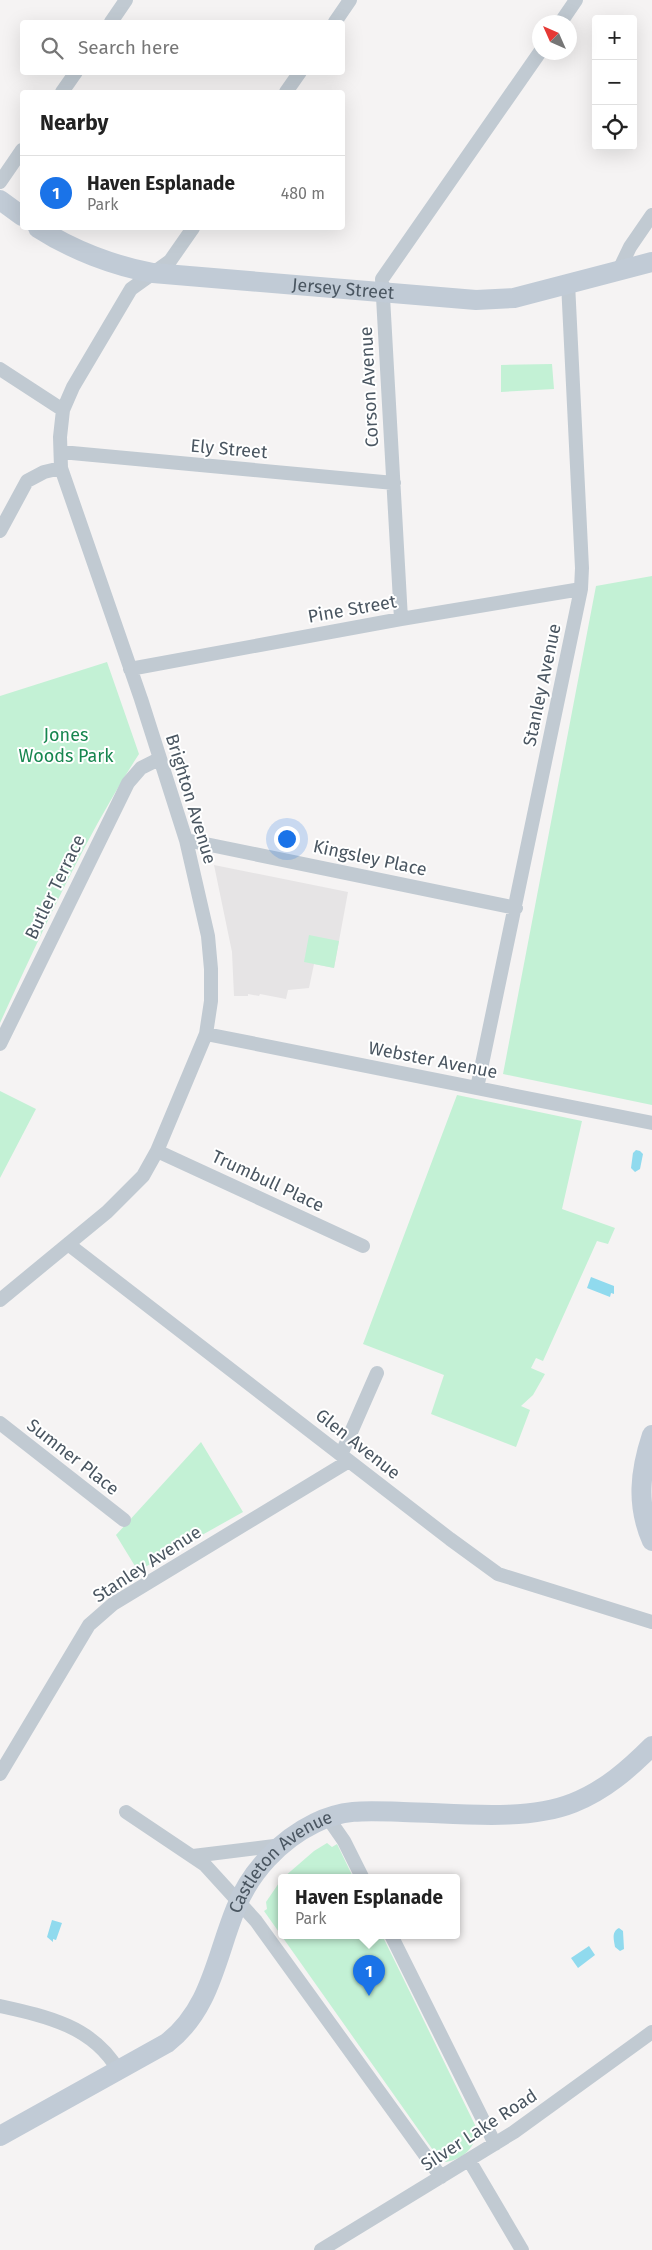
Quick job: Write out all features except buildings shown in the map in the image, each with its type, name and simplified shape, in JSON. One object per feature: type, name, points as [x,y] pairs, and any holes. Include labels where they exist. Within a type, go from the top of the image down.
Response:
[{"type":"street","points":[[112,20],[126,0]]},
{"type":"street","points":[[336,20],[350,0]]},
{"type":"street","points":[[566,15],[576,0]]},
{"type":"street","name":"Corson Avenue","points":[[401,619],[382,279],[534,60]]},
{"type":"street","points":[[63,90],[74,75]]},
{"type":"street","points":[[287,90],[298,75]]},
{"type":"street","points":[[0,182],[20,153]]},
{"type":"street","points":[[0,200],[20,215]]},
{"type":"street","points":[[619,270],[630,247],[652,215]]},
{"type":"street","name":"Jersey Street","points":[[42,230],[89,254],[137,270],[153,273],[383,293],[496,300],[514,298],[652,262]]},
{"type":"street","name":"Brighton Avenue","points":[[0,1300],[107,1212],[143,1176],[157,1151],[206,1034],[211,1002],[210,952],[186,840],[61,468],[60,437],[63,410],[73,387],[131,289],[170,261],[192,230]]},
{"type":"street","name":"Stanley Avenue","points":[[477,1088],[581,589],[582,559],[568,283]]},
{"type":"street","points":[[0,369],[63,410]]},
{"type":"street","name":"Ely Street","points":[[61,452],[394,483]]},
{"type":"street","points":[[0,532],[27,481],[44,472],[61,468]]},
{"type":"street","name":"Pine Street","points":[[130,669],[401,619],[581,589]]},
{"type":"street","name":"Butler Terrace","points":[[0,1044],[128,783],[141,768],[159,759]]},
{"type":"street","name":"Kingsley Place","points":[[186,840],[516,908]]},
{"type":"street","name":"Webster Avenue","points":[[206,1034],[652,1123]]},
{"type":"street","name":"Trumbull Place","points":[[157,1151],[363,1246]]},
{"type":"street","name":"Glen Avenue","points":[[68,1244],[498,1574],[652,1622]]},
{"type":"street","points":[[345,1458],[377,1373]]},
{"type":"street","name":"Sumner Place","points":[[0,1423],[124,1520]]},
{"type":"street","points":[[652,1435],[643,1463],[640,1493],[644,1519],[652,1541]]},
{"type":"street","name":"Stanley Avenue","points":[[0,1774],[90,1625],[113,1604],[326,1477],[345,1458]]},
{"type":"street","name":"Castleton Avenue","points":[[0,2136],[167,2044],[191,2020],[204,1999],[213,1977],[239,1902],[258,1870],[282,1845],[300,1832],[328,1818],[355,1811],[510,1814],[554,1809],[572,1804],[600,1789],[620,1775],[652,1746]]},
{"type":"street","points":[[126,1812],[193,1856],[216,1875],[256,1921],[441,2177]]},
{"type":"street","points":[[328,1818],[344,1841],[360,1874]]},
{"type":"street","points":[[193,1856],[282,1845]]},
{"type":"street","points":[[393,1939],[495,2144]]},
{"type":"street","points":[[0,2006],[49,2018],[80,2031],[101,2048],[118,2070]]},
{"type":"street","name":"Silver Lake Road","points":[[321,2250],[514,2132],[652,2032]]},
{"type":"street","points":[[469,2160],[522,2250]]},
{"type":"shaded area","points":[[214,865],[348,892],[334,968],[314,964],[309,988],[288,990],[286,999],[260,994],[259,996],[248,994],[248,996],[234,996],[232,952]]},
{"type":"green space","points":[[552,364],[554,389],[501,392],[501,365]]},
{"type":"green space","points":[[652,576],[652,1105],[503,1074],[596,586]]},
{"type":"green space","name":"Jones Woods Park","points":[[107,662],[139,754],[82,852],[0,1023],[0,696]]},
{"type":"green space","points":[[309,935],[339,941],[334,968],[304,962]]},
{"type":"green space","points":[[0,1091],[36,1109],[0,1178]]},
{"type":"green space","points":[[457,1095],[582,1121],[562,1209],[615,1228],[608,1244],[597,1241],[543,1361],[536,1358],[531,1368],[545,1374],[533,1395],[521,1406],[530,1410],[516,1447],[431,1414],[444,1375],[363,1344]]},
{"type":"green space","points":[[201,1442],[243,1512],[138,1571],[116,1535]]},
{"type":"green space","points":[[327,1843],[332,1847],[337,1844],[352,1874],[287,1874],[314,1851]]},
{"type":"green space","points":[[278,1884],[278,1931],[264,1911],[267,1909],[266,1902]]},
{"type":"green space","points":[[284,1939],[384,1939],[476,2127],[475,2140],[469,2150],[459,2158],[446,2162],[435,2153]]},
{"type":"water","points":[[636,1150],[643,1154],[640,1169],[635,1172],[631,1168],[633,1153]]},
{"type":"water","points":[[591,1277],[614,1286],[614,1294],[611,1293],[610,1297],[587,1288]]},
{"type":"water","points":[[52,1920],[62,1923],[56,1940],[53,1939],[53,1942],[47,1937]]},
{"type":"water","points":[[619,1928],[623,1931],[624,1949],[620,1951],[615,1947],[614,1939],[614,1934]]},
{"type":"water","points":[[589,1946],[595,1955],[578,1968],[571,1958]]},
{"type":"place","name":"Haven Esplanade","points":[[369,1996]]}]
